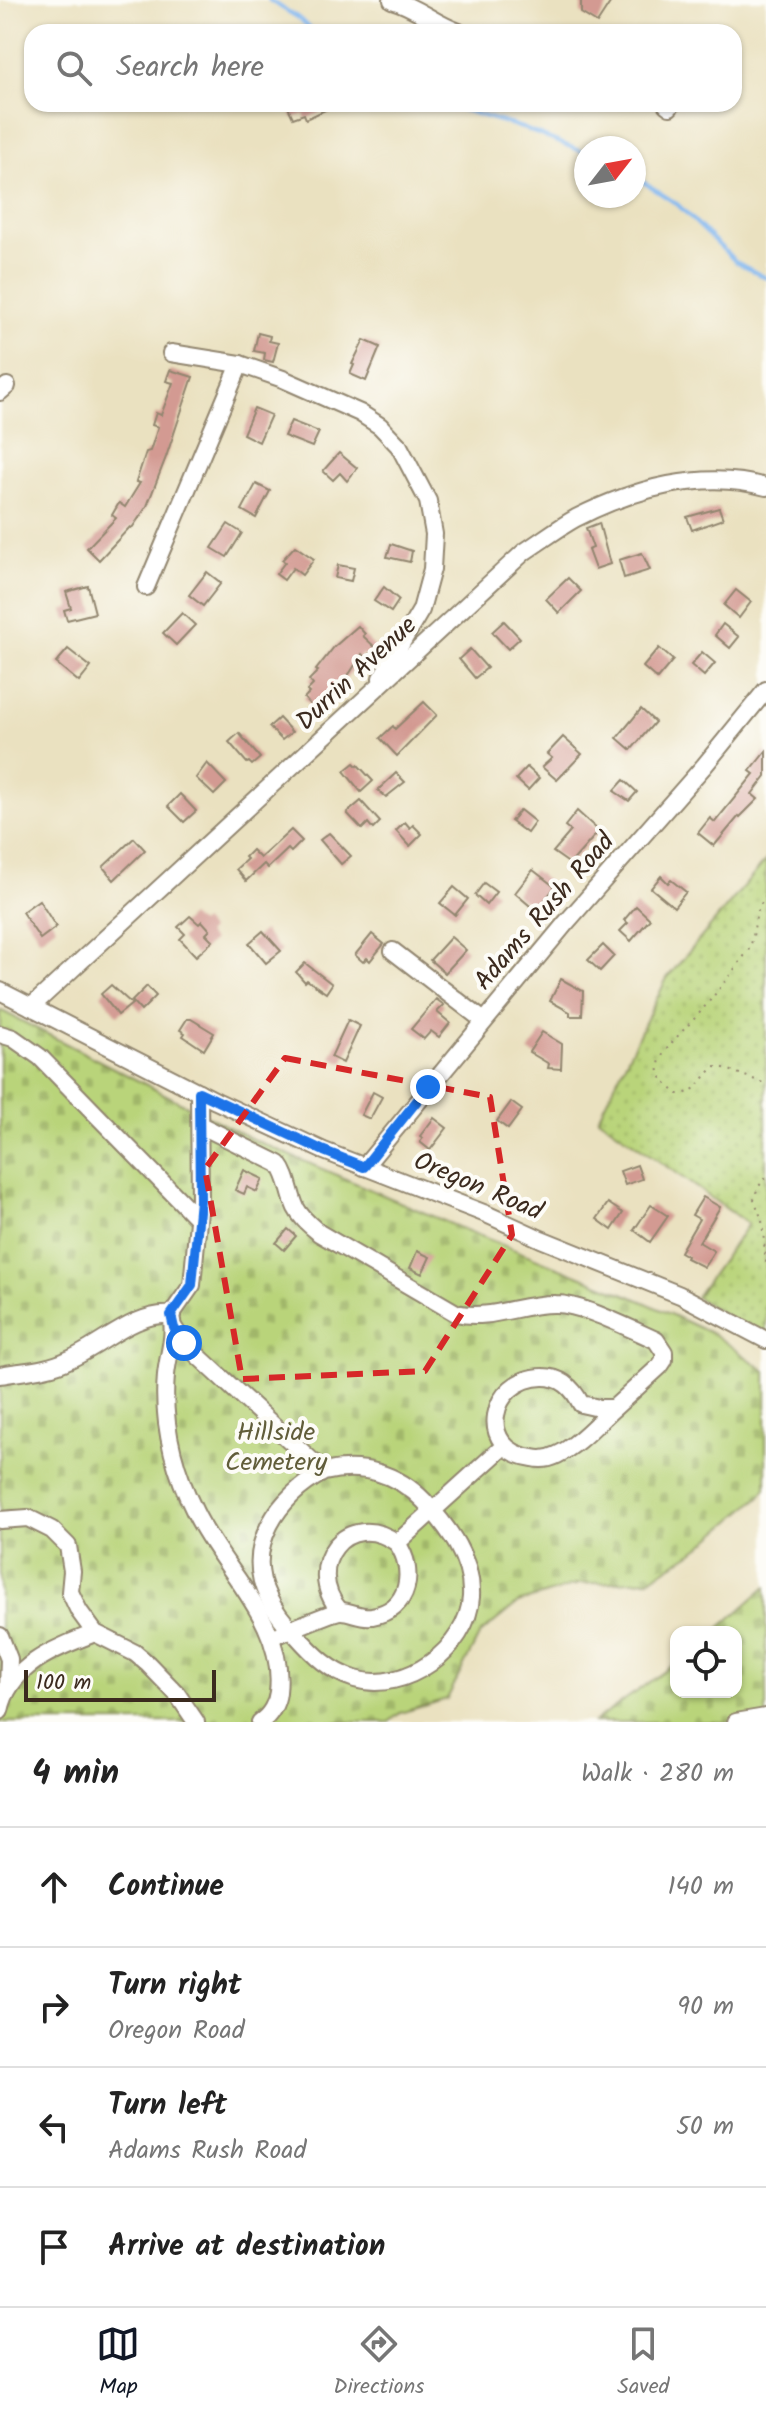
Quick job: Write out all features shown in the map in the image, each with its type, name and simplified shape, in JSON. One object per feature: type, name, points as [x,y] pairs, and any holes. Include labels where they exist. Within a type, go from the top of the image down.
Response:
[{"type":"street","points":[[392,0],[409,5],[441,24]]},
{"type":"street","points":[[171,353],[240,364],[296,385],[360,413],[380,426],[399,446],[428,501],[434,534],[432,569],[421,610],[372,693]]},
{"type":"street","points":[[146,587],[240,364]]},
{"type":"street","name":"Durrin Avenue","points":[[31,1007],[524,552],[576,519],[648,491],[720,478],[766,487]]},
{"type":"street","name":"Adams Rush Road","points":[[364,1167],[565,924],[704,766],[766,690]]},
{"type":"street","points":[[393,951],[484,1021]]},
{"type":"street","name":"Oregon Road","points":[[0,991],[199,1092],[324,1151],[680,1295],[766,1340]]},
{"type":"street","points":[[0,1034],[13,1038],[40,1057],[198,1219]]},
{"type":"street","points":[[199,1092],[198,1219],[192,1285],[173,1321],[165,1398],[181,1483],[212,1544],[260,1614],[276,1651],[280,1676],[277,1701],[260,1722]]},
{"type":"street","points":[[200,1125],[279,1164],[285,1172],[296,1207],[319,1233],[456,1313],[480,1316],[559,1304],[582,1309],[656,1340],[664,1352],[660,1366],[614,1408],[572,1444],[557,1455],[543,1460],[516,1455],[504,1446],[495,1418],[498,1406],[510,1389],[520,1383],[544,1377],[556,1379],[569,1386],[581,1404],[581,1424],[572,1444]]},
{"type":"street","points":[[0,1375],[64,1362],[95,1348],[127,1326],[156,1314],[173,1321],[184,1343],[324,1472]]},
{"type":"street","points":[[581,1404],[614,1408]]},
{"type":"street","points":[[397,1543],[504,1446]]},
{"type":"street","points":[[341,1468],[372,1470],[390,1476],[405,1485],[433,1511],[461,1552],[469,1577],[471,1599],[459,1632],[432,1662],[397,1679],[373,1683],[357,1680],[324,1663],[291,1630],[267,1596],[260,1555],[265,1537],[281,1504],[300,1486],[324,1472],[341,1468]]},
{"type":"street","points":[[0,1520],[28,1518],[52,1530],[68,1546],[72,1571],[70,1592],[79,1611],[95,1633],[135,1653],[148,1664],[177,1694],[196,1722]]},
{"type":"street","points":[[271,1637],[340,1611],[372,1616],[391,1609],[399,1602],[405,1594],[408,1564],[397,1543],[386,1535],[366,1531],[346,1538],[329,1555],[327,1590],[340,1611]]},
{"type":"street","points":[[7,1690],[24,1668],[46,1653],[95,1633]]},
{"type":"street","points":[[0,1636],[9,1659],[7,1690],[0,1711]]},
{"type":"street","points":[[736,1722],[766,1717]]},
{"type":"path","points":[[766,896],[756,910],[748,951],[669,1047],[658,1068],[663,1081],[678,1094],[696,1089],[715,1067],[766,1084]]},
{"type":"path","points":[[766,1178],[758,1187],[754,1199],[762,1220],[766,1264]]},
{"type":"highlighted area","points":[[285,1058],[490,1097],[512,1235],[425,1371],[242,1379],[205,1169]]},
{"type":"green space","points":[[766,860],[766,1341],[696,1297],[748,1224],[598,1118],[667,978]]},
{"type":"green space","name":"Hillside Cemetery","points":[[0,1010],[252,1139],[642,1301],[715,1335],[766,1371],[766,1488],[699,1548],[648,1580],[579,1584],[518,1603],[480,1634],[447,1699],[400,1713],[389,1722],[0,1722]]},
{"type":"green space","points":[[766,1587],[766,1722],[594,1722],[670,1667],[670,1698],[742,1698],[742,1626],[722,1626]]},
{"type":"building","points":[[581,0],[612,0],[597,23],[581,13]]},
{"type":"building","points":[[290,112],[321,112],[306,119],[304,114],[293,118]]},
{"type":"building","points":[[258,333],[270,336],[269,341],[278,343],[273,362],[264,360],[265,353],[254,351]]},
{"type":"building","points":[[364,340],[380,347],[366,381],[350,374]]},
{"type":"building","points":[[170,370],[193,377],[166,457],[147,506],[132,528],[99,560],[87,548],[116,518],[112,515],[119,503],[125,507],[140,483],[136,482],[158,427],[152,425],[156,413],[161,415],[173,383],[166,381]]},
{"type":"building","points":[[254,408],[271,415],[259,442],[243,434]]},
{"type":"building","points":[[291,421],[319,432],[312,447],[284,436]]},
{"type":"building","points":[[339,453],[357,468],[347,481],[340,473],[333,480],[323,471]]},
{"type":"building","points":[[256,484],[270,491],[256,518],[242,510]]},
{"type":"building","points":[[719,508],[723,519],[692,530],[687,517]]},
{"type":"building","points":[[599,523],[610,564],[595,569],[588,550],[593,548],[586,528]]},
{"type":"building","points":[[228,524],[242,533],[227,557],[212,548]]},
{"type":"building","points":[[391,544],[412,551],[410,562],[387,557]]},
{"type":"building","points":[[295,546],[314,559],[302,575],[293,568],[284,580],[276,574],[285,562],[282,560]]},
{"type":"building","points":[[642,553],[650,570],[624,578],[619,560]]},
{"type":"building","points":[[338,565],[354,568],[351,581],[335,578]]},
{"type":"building","points":[[207,572],[221,583],[203,606],[189,595]]},
{"type":"building","points":[[568,578],[581,591],[559,613],[546,599]]},
{"type":"building","points":[[88,586],[95,613],[67,620],[64,610],[71,608],[66,592]]},
{"type":"building","points":[[384,587],[399,600],[391,612],[374,601]]},
{"type":"building","points":[[736,590],[751,602],[739,618],[724,605]]},
{"type":"building","points":[[182,613],[195,625],[176,645],[163,633]]},
{"type":"building","points":[[504,621],[520,638],[508,649],[492,632]]},
{"type":"building","points":[[723,624],[739,637],[730,648],[715,635]]},
{"type":"building","points":[[358,626],[365,634],[363,636],[376,648],[366,658],[362,654],[350,673],[325,699],[312,707],[304,698],[313,685],[309,680],[334,647]]},
{"type":"building","points":[[659,648],[673,660],[657,679],[643,667]]},
{"type":"building","points":[[68,649],[91,667],[79,682],[56,663]]},
{"type":"building","points":[[470,649],[487,668],[475,678],[459,659]]},
{"type":"building","points":[[702,652],[715,663],[704,676],[691,665]]},
{"type":"building","points":[[424,702],[437,715],[397,756],[380,738],[393,726],[395,729]]},
{"type":"building","points":[[641,709],[655,722],[631,750],[617,738]]},
{"type":"building","points":[[279,718],[292,732],[282,740],[269,727]]},
{"type":"building","points":[[239,733],[260,758],[252,765],[229,742]]},
{"type":"building","points":[[563,737],[582,754],[557,780],[542,767],[552,758],[547,754]]},
{"type":"building","points":[[766,751],[766,776],[752,794],[758,799],[714,846],[698,833],[710,818],[715,822],[754,774],[750,771]]},
{"type":"building","points":[[207,763],[226,783],[214,795],[196,778]]},
{"type":"building","points":[[354,763],[373,781],[361,792],[344,771]]},
{"type":"building","points":[[527,767],[539,778],[528,790],[516,779]]},
{"type":"building","points":[[396,773],[405,782],[386,797],[378,790]]},
{"type":"building","points":[[624,780],[637,792],[629,801],[614,791]]},
{"type":"building","points":[[180,794],[196,811],[184,822],[168,806]]},
{"type":"building","points":[[361,801],[380,822],[373,829],[368,823],[362,829],[347,813]]},
{"type":"building","points":[[520,810],[535,822],[527,833],[511,821]]},
{"type":"building","points":[[577,811],[599,831],[570,864],[553,852],[571,831],[565,826]]},
{"type":"building","points":[[405,822],[422,834],[410,846],[396,831]]},
{"type":"building","points":[[291,830],[302,841],[291,852],[288,849],[268,868],[264,864],[246,881],[236,869],[247,859],[245,857],[252,850],[260,858]]},
{"type":"building","points":[[329,833],[351,856],[341,864],[320,840]]},
{"type":"building","points":[[134,838],[145,850],[114,880],[103,867]]},
{"type":"building","points":[[533,870],[555,887],[536,911],[515,893]]},
{"type":"building","points":[[661,876],[686,892],[674,907],[651,888]]},
{"type":"building","points":[[484,883],[496,892],[486,905],[475,895]]},
{"type":"building","points":[[454,887],[468,899],[455,915],[440,903]]},
{"type":"building","points":[[39,900],[56,927],[40,939],[22,912]]},
{"type":"building","points":[[636,906],[650,919],[631,941],[620,931],[628,923],[624,920]]},
{"type":"building","points":[[190,916],[199,924],[202,921],[210,930],[206,934],[213,941],[196,956],[180,939],[185,934],[178,927]]},
{"type":"building","points":[[263,931],[281,951],[266,963],[249,943]]},
{"type":"building","points":[[372,934],[384,944],[370,961],[367,958],[363,962],[355,955]]},
{"type":"building","points":[[451,937],[466,950],[445,973],[430,960]]},
{"type":"building","points":[[603,945],[614,956],[600,971],[588,960]]},
{"type":"building","points":[[305,963],[332,984],[326,993],[307,980],[305,982],[296,972]]},
{"type":"building","points":[[561,979],[583,991],[582,1016],[570,1016],[570,1012],[550,1001]]},
{"type":"building","points":[[111,985],[132,1004],[118,1015],[101,994]]},
{"type":"building","points":[[147,986],[156,996],[141,1011],[132,1001]]},
{"type":"building","points":[[436,999],[444,1005],[437,1012],[450,1023],[439,1037],[431,1031],[424,1039],[411,1029]]},
{"type":"building","points":[[187,1019],[214,1033],[204,1050],[183,1036],[185,1033],[180,1030]]},
{"type":"building","points":[[348,1020],[360,1026],[343,1063],[331,1057]]},
{"type":"building","points":[[542,1032],[562,1044],[561,1069],[548,1068],[549,1064],[529,1052]]},
{"type":"building","points":[[373,1092],[382,1097],[370,1119],[361,1115]]},
{"type":"building","points":[[511,1102],[522,1110],[508,1129],[497,1121]]},
{"type":"building","points":[[434,1118],[447,1128],[430,1150],[420,1142],[423,1138],[420,1136]]},
{"type":"building","points":[[637,1165],[642,1179],[625,1185],[620,1171]]},
{"type":"building","points":[[244,1170],[263,1179],[257,1192],[247,1187],[244,1194],[235,1190]]},
{"type":"building","points":[[703,1197],[720,1207],[699,1242],[714,1251],[704,1267],[680,1252],[699,1219],[692,1215]]},
{"type":"building","points":[[608,1203],[623,1213],[612,1230],[597,1219]]},
{"type":"building","points":[[651,1205],[668,1216],[650,1242],[634,1230]]},
{"type":"building","points":[[288,1229],[296,1236],[284,1250],[276,1243]]},
{"type":"building","points":[[417,1251],[430,1257],[422,1274],[410,1268]]},
{"type":"waterway","points":[[269,0],[305,24]]},
{"type":"waterway","points":[[470,112],[574,148]]},
{"type":"waterway","points":[[646,184],[677,204],[736,262],[766,278]]},
{"type":"route","points":[[184,1343],[174,1328],[171,1315],[192,1285],[200,1200],[199,1092],[364,1167],[428,1087]]}]
